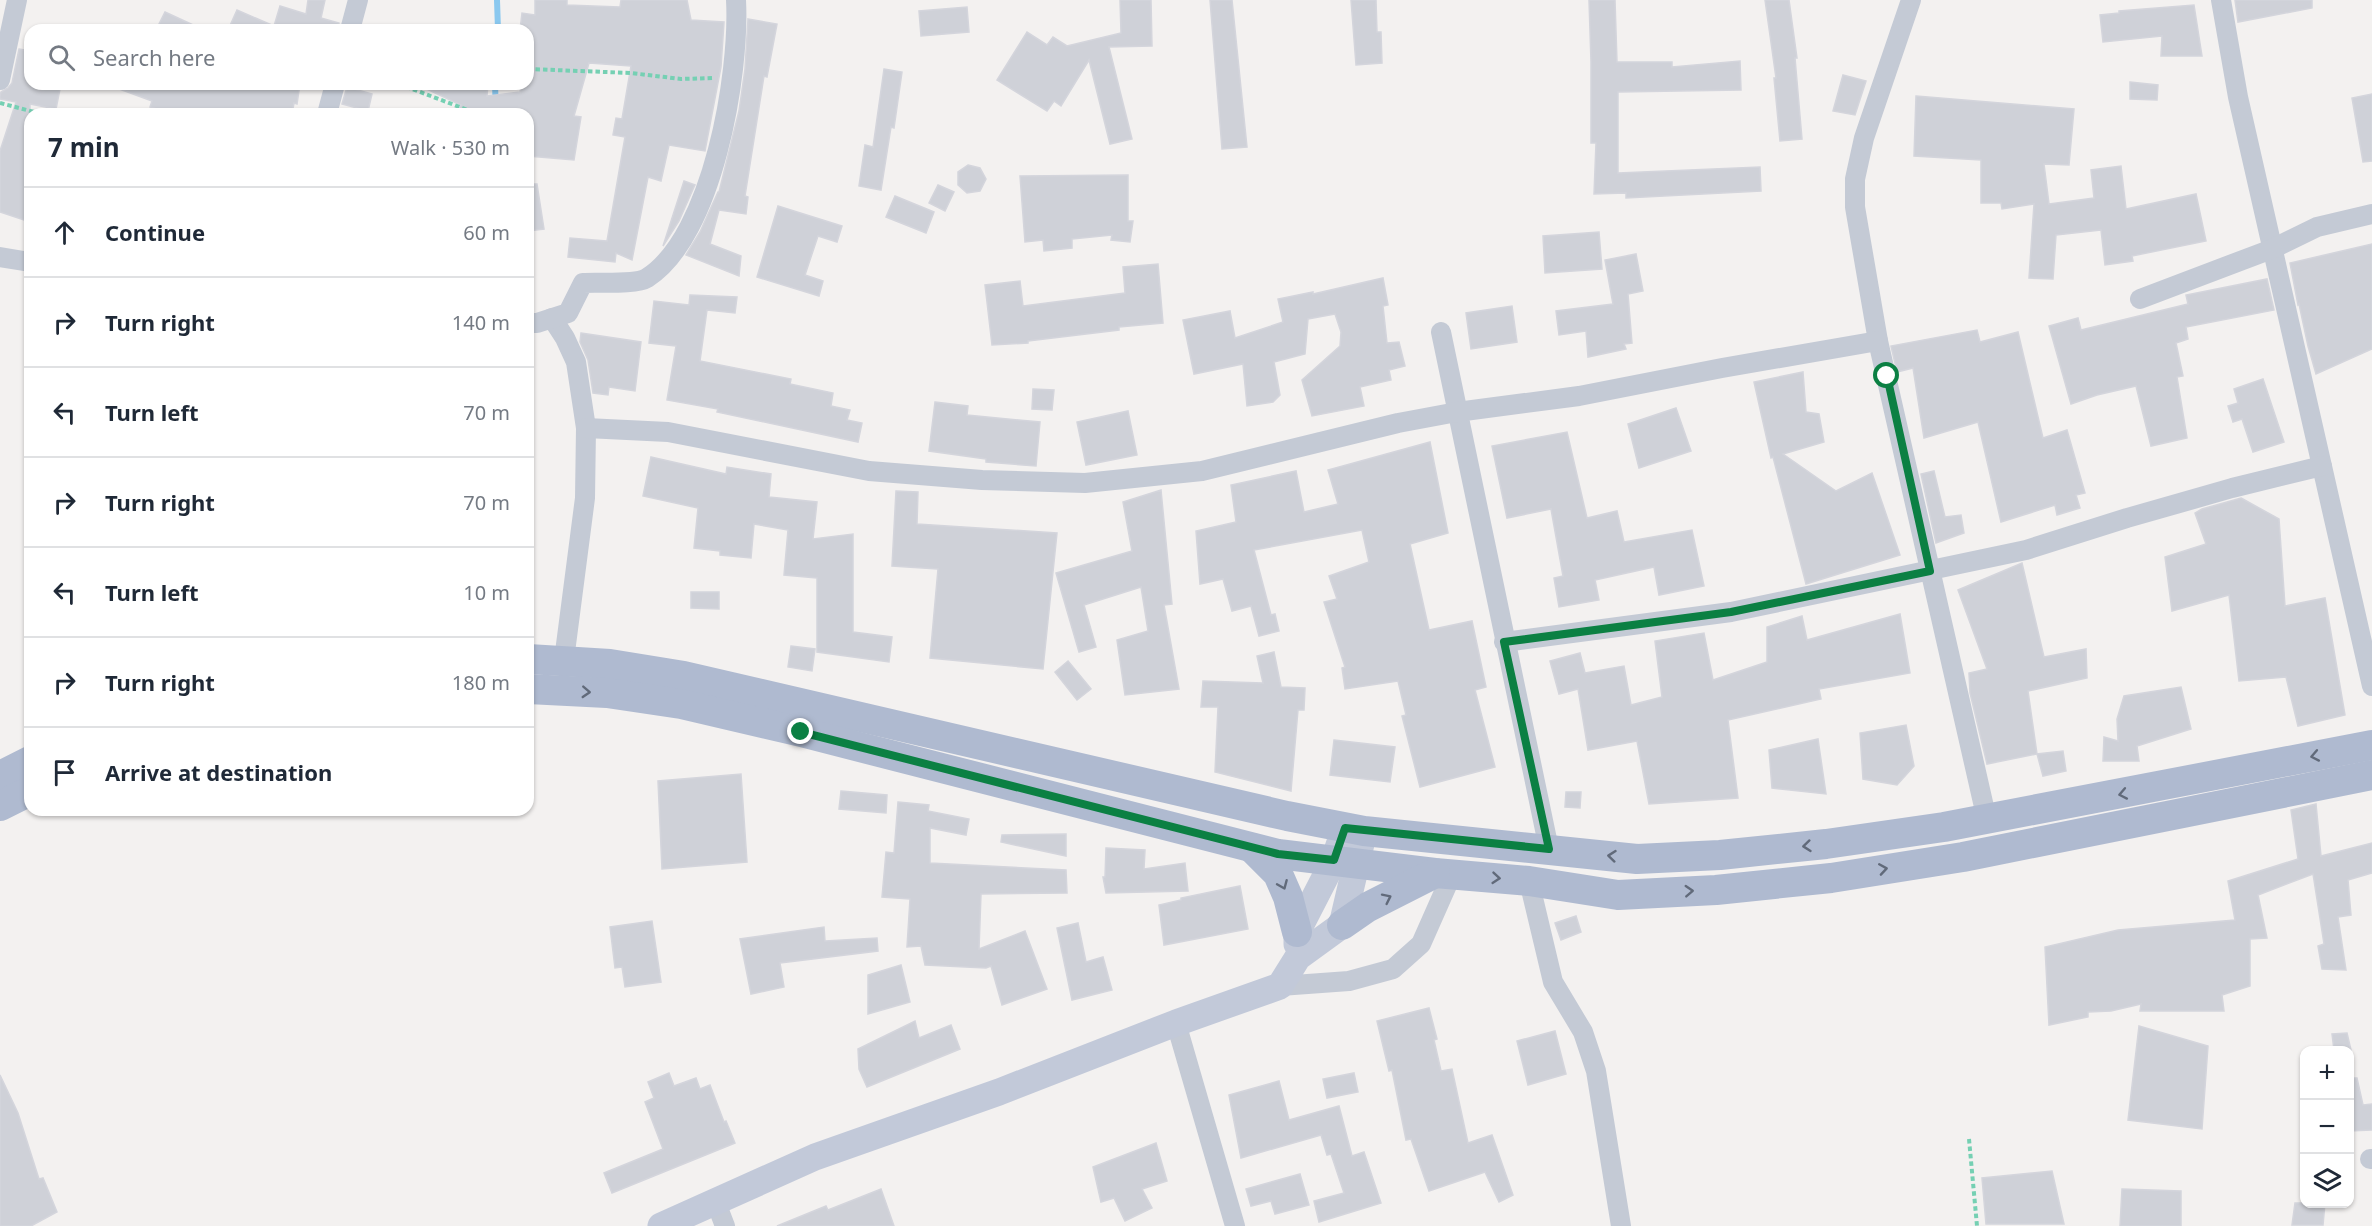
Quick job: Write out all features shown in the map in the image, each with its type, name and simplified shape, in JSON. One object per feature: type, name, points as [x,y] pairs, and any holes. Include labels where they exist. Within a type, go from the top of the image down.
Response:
[{"type":"main road","points":[[534,659],[610,664],[684,676],[1354,830],[1637,859],[1720,855],[1826,844],[1987,819],[2372,745]]},
{"type":"main road","points":[[534,689],[608,693],[681,704],[801,732],[1278,854],[1529,881],[1618,895],[1716,890],[1831,878],[1963,857],[2372,775]]},
{"type":"main road","points":[[0,776],[24,764]]},
{"type":"main road","points":[[0,806],[24,794]]},
{"type":"main road","points":[[1342,925],[1345,862],[1354,830]]},
{"type":"main road","points":[[1252,848],[1278,874],[1288,897],[1298,945]]},
{"type":"main road","points":[[661,1226],[815,1157],[999,1092],[1176,1023],[1280,986],[1298,945],[1345,862]]},
{"type":"main road","points":[[1298,945],[1342,925],[1368,908],[1443,873]]},
{"type":"street","points":[[0,80],[17,0]]},
{"type":"street","points":[[352,24],[358,0]]},
{"type":"street","points":[[534,323],[568,313],[584,283],[645,280],[667,262],[696,217],[717,154],[734,78],[736,0]]},
{"type":"street","points":[[1911,0],[1864,138],[1855,179],[1856,217],[1878,341],[1987,819]]},
{"type":"street","points":[[2221,0],[2238,97],[2372,686]]},
{"type":"street","points":[[329,108],[333,90]]},
{"type":"street","points":[[2140,299],[2272,249],[2317,228],[2372,214]]},
{"type":"street","points":[[0,257],[24,261]]},
{"type":"street","points":[[552,318],[565,338],[576,362],[586,428],[585,498],[564,660]]},
{"type":"street","points":[[1441,333],[1549,849]]},
{"type":"street","points":[[586,428],[668,432],[869,471],[982,480],[1085,483],[1202,471],[1314,446],[1398,423],[1457,412],[1579,396],[1878,341]]},
{"type":"street","points":[[1504,642],[1731,612],[1930,571],[2026,550],[2232,488],[2322,466]]},
{"type":"street","points":[[1280,986],[1349,981],[1393,969],[1421,944],[1443,873]]},
{"type":"street","points":[[1529,881],[1552,982],[1583,1032],[1596,1071],[1621,1226]]},
{"type":"street","points":[[1176,1023],[1235,1226]]},
{"type":"street","points":[[715,1200],[725,1226]]},
{"type":"path","points":[[534,69],[632,73],[681,79],[734,78]]},
{"type":"path","points":[[415,90],[462,108]]},
{"type":"path","points":[[0,104],[24,110]]},
{"type":"path","points":[[1969,1139],[1977,1226]]},
{"type":"building","points":[[308,0],[325,0],[321,18],[339,24],[275,24],[280,6],[306,14]]},
{"type":"building","points":[[535,0],[567,0],[567,5],[620,7],[621,0],[687,0],[691,20],[724,22],[721,67],[705,151],[669,145],[661,181],[648,177],[632,260],[616,253],[615,262],[568,257],[570,238],[607,241],[625,137],[613,135],[616,118],[622,119],[631,66],[589,63],[574,116],[581,117],[574,160],[534,157],[534,108],[460,108],[461,105],[429,90],[488,90],[487,96],[534,90],[534,24],[521,24],[522,13],[535,15]]},
{"type":"building","points":[[1120,0],[1151,0],[1152,46],[1109,47],[1132,139],[1110,144],[1089,60],[1061,106],[1054,101],[1047,111],[997,80],[1027,32],[1047,45],[1053,37],[1067,46],[1121,33]]},
{"type":"building","points":[[1210,0],[1232,0],[1247,147],[1222,149]]},
{"type":"building","points":[[1351,0],[1376,0],[1377,32],[1381,32],[1382,63],[1356,65]]},
{"type":"building","points":[[1589,0],[1615,0],[1617,62],[1672,62],[1672,67],[1740,61],[1741,90],[1618,92],[1618,173],[1760,167],[1761,191],[1626,198],[1626,193],[1594,194],[1596,143],[1591,143]]},
{"type":"building","points":[[1765,0],[1789,0],[1797,58],[1795,58],[1802,139],[1780,141],[1774,78],[1776,78]]},
{"type":"building","points":[[2235,0],[2312,0],[2312,8],[2238,22]]},
{"type":"building","points":[[2194,5],[2202,56],[2161,56],[2162,36],[2103,42],[2100,15],[2119,13],[2119,11]]},
{"type":"building","points":[[967,7],[969,32],[921,36],[919,11]]},
{"type":"building","points":[[237,10],[269,24],[231,24]]},
{"type":"building","points":[[165,12],[191,24],[159,24]]},
{"type":"building","points":[[748,19],[777,24],[767,77],[764,76],[745,196],[748,197],[746,214],[719,210],[710,244],[741,256],[739,276],[686,255],[719,192],[739,111],[745,69]]},
{"type":"building","points":[[19,49],[24,50],[24,90],[60,90],[56,108],[30,104],[30,108],[24,108],[24,220],[0,212],[0,151],[16,102],[0,99],[0,96],[1,92],[12,83]]},
{"type":"building","points":[[884,69],[902,72],[894,128],[891,127],[881,190],[859,186],[865,145],[873,147]]},
{"type":"building","points":[[1843,75],[1866,81],[1855,115],[1833,111]]},
{"type":"building","points":[[2130,82],[2158,85],[2157,100],[2130,99]]},
{"type":"building","points":[[122,90],[299,90],[297,104],[294,103],[293,108],[153,108],[150,107],[152,101]]},
{"type":"building","points":[[346,90],[372,94],[369,108],[342,104]]},
{"type":"building","points":[[2372,94],[2372,161],[2363,162],[2352,98]]},
{"type":"building","points":[[1916,96],[2074,109],[2069,165],[2044,164],[2049,204],[2094,198],[2091,170],[2121,166],[2126,209],[2196,194],[2206,241],[2132,256],[2133,261],[2105,265],[2101,230],[2056,235],[2053,279],[2029,278],[2034,204],[2002,209],[2001,203],[1981,203],[1981,160],[1914,156]]},
{"type":"building","points":[[968,165],[980,168],[986,179],[980,191],[967,193],[958,185],[958,172]]},
{"type":"building","points":[[1128,175],[1128,221],[1133,221],[1130,242],[1111,240],[1112,235],[1072,239],[1072,248],[1044,251],[1043,240],[1025,242],[1020,176]]},
{"type":"building","points":[[684,181],[695,185],[679,221],[663,246]]},
{"type":"building","points":[[534,184],[537,184],[544,229],[534,230]]},
{"type":"building","points":[[938,185],[954,192],[945,211],[929,203]]},
{"type":"building","points":[[895,196],[934,212],[926,233],[886,217]]},
{"type":"building","points":[[778,206],[842,226],[837,242],[818,236],[805,275],[823,281],[819,296],[757,277]]},
{"type":"building","points":[[1599,232],[1602,269],[1545,273],[1543,236]]},
{"type":"building","points":[[2372,244],[2372,349],[2316,374],[2290,263]]},
{"type":"building","points":[[1636,254],[1643,291],[1628,294],[1632,343],[1624,344],[1626,349],[1588,357],[1586,331],[1559,335],[1556,311],[1613,304],[1605,260]]},
{"type":"building","points":[[1158,264],[1163,323],[1119,327],[1119,330],[1028,341],[1028,343],[992,345],[985,285],[1020,281],[1023,306],[1125,293],[1123,267]]},
{"type":"building","points":[[1383,278],[1388,305],[1383,306],[1387,343],[1399,342],[1405,366],[1389,370],[1391,380],[1360,387],[1364,406],[1312,416],[1302,380],[1340,346],[1341,332],[1335,314],[1308,319],[1305,354],[1274,362],[1280,395],[1273,402],[1247,406],[1243,364],[1194,374],[1183,320],[1230,311],[1235,338],[1283,322],[1278,299],[1313,292],[1313,294]]},
{"type":"building","points":[[2267,279],[2274,310],[2186,327],[2188,339],[2176,343],[2183,376],[2177,377],[2187,438],[2151,446],[2136,386],[2071,404],[2049,326],[2078,318],[2081,330],[2188,304],[2186,295]]},
{"type":"building","points":[[690,295],[737,297],[735,313],[707,310],[700,361],[791,379],[790,384],[833,393],[831,406],[850,410],[847,420],[862,423],[858,442],[717,412],[718,409],[667,400],[676,346],[649,343],[654,301],[689,305]]},
{"type":"building","points":[[1512,306],[1517,342],[1471,349],[1466,313]]},
{"type":"building","points":[[1977,330],[1980,342],[2018,332],[2043,438],[2067,430],[2085,493],[2076,495],[2080,508],[2057,515],[2055,505],[2001,522],[1978,422],[1924,438],[1913,368],[1897,372],[1891,346]]},
{"type":"building","points":[[581,333],[641,342],[635,391],[609,387],[608,395],[593,393],[588,360],[580,342]]},
{"type":"building","points":[[1803,372],[1806,412],[1819,414],[1824,442],[1783,454],[1836,491],[1872,473],[1900,555],[1806,584],[1773,457],[1771,458],[1754,382]]},
{"type":"building","points":[[2263,379],[2284,442],[2253,452],[2242,419],[2233,422],[2228,406],[2238,403],[2234,389]]},
{"type":"building","points":[[1033,389],[1054,390],[1052,410],[1032,409]]},
{"type":"building","points":[[935,402],[968,406],[967,415],[1040,422],[1036,466],[986,462],[986,459],[929,451]]},
{"type":"building","points":[[1676,408],[1691,451],[1639,468],[1628,424]]},
{"type":"building","points":[[1128,411],[1137,455],[1086,465],[1077,422]]},
{"type":"building","points":[[1567,432],[1587,518],[1617,511],[1624,542],[1692,530],[1704,586],[1659,595],[1654,567],[1595,580],[1599,600],[1559,607],[1554,578],[1563,576],[1551,509],[1507,518],[1492,446]]},
{"type":"building","points":[[1430,442],[1448,533],[1410,544],[1429,630],[1472,621],[1486,687],[1475,690],[1495,767],[1420,787],[1402,716],[1406,715],[1398,681],[1345,689],[1342,668],[1345,667],[1324,602],[1337,599],[1329,576],[1369,562],[1362,530],[1254,550],[1271,615],[1275,614],[1279,631],[1259,636],[1251,606],[1232,611],[1223,579],[1200,584],[1196,531],[1236,522],[1231,485],[1296,471],[1304,512],[1338,504],[1328,470]]},
{"type":"building","points":[[651,457],[726,474],[727,467],[771,474],[769,497],[817,502],[813,539],[853,534],[853,632],[892,637],[889,662],[817,652],[817,578],[784,575],[788,530],[754,524],[751,558],[720,555],[720,551],[694,548],[698,508],[643,496]]},
{"type":"building","points":[[1934,471],[1945,517],[1961,515],[1964,533],[1936,543],[1921,474]]},
{"type":"building","points":[[1161,490],[1172,604],[1164,605],[1179,689],[1125,695],[1117,640],[1148,631],[1141,587],[1084,605],[1096,647],[1079,652],[1056,573],[1132,551],[1123,502]]},
{"type":"building","points":[[896,491],[918,492],[917,524],[1057,533],[1043,669],[930,658],[938,569],[892,566]]},
{"type":"building","points":[[2241,498],[2279,519],[2285,606],[2325,598],[2345,715],[2298,726],[2286,677],[2239,681],[2229,595],[2172,611],[2165,557],[2206,544],[2195,513]]},
{"type":"building","points":[[2022,563],[2044,657],[2086,649],[2087,678],[2028,691],[2037,754],[1987,764],[1970,693],[1969,673],[1987,669],[1958,590]]},
{"type":"building","points":[[691,592],[719,592],[719,609],[691,608]]},
{"type":"building","points":[[1900,614],[1910,673],[1819,689],[1821,699],[1728,720],[1738,798],[1649,804],[1637,741],[1588,750],[1578,689],[1559,694],[1550,661],[1580,653],[1585,673],[1624,666],[1631,705],[1662,697],[1655,641],[1704,633],[1713,680],[1767,662],[1767,627],[1802,616],[1807,640]]},
{"type":"building","points":[[791,646],[815,649],[812,671],[788,667]]},
{"type":"building","points":[[1274,652],[1281,687],[1305,688],[1304,710],[1298,710],[1291,791],[1215,772],[1218,707],[1201,707],[1203,681],[1263,683],[1257,656]]},
{"type":"building","points":[[1068,661],[1091,689],[1077,700],[1055,672]]},
{"type":"building","points":[[2181,687],[2191,729],[2137,746],[2139,761],[2103,761],[2104,737],[2118,741],[2117,719],[2124,696]]},
{"type":"building","points":[[1906,725],[1914,766],[1897,785],[1863,779],[1860,733]]},
{"type":"building","points":[[1818,739],[1826,794],[1772,788],[1769,750]]},
{"type":"building","points":[[1334,740],[1395,747],[1390,782],[1330,775]]},
{"type":"building","points":[[2063,751],[2066,771],[2043,776],[2037,754]]},
{"type":"building","points":[[741,774],[747,862],[662,869],[658,781]]},
{"type":"building","points":[[841,791],[887,795],[886,813],[839,809]]},
{"type":"building","points":[[1566,792],[1581,792],[1580,808],[1565,807]]},
{"type":"building","points":[[898,802],[929,805],[928,811],[969,819],[966,835],[930,828],[930,863],[1066,870],[1067,893],[981,894],[979,949],[1025,931],[1047,989],[1002,1005],[991,966],[986,968],[925,965],[921,946],[907,947],[910,899],[882,897],[886,852],[894,853]]},
{"type":"building","points":[[2316,804],[2321,856],[2372,843],[2372,873],[2348,880],[2351,915],[2338,917],[2346,970],[2322,969],[2318,946],[2324,944],[2313,874],[2258,895],[2267,938],[2250,939],[2250,986],[2222,995],[2224,1011],[2140,1011],[2141,1004],[2111,1011],[2088,1012],[2088,1017],[2049,1025],[2045,947],[2118,930],[2235,920],[2228,881],[2298,859],[2291,810]]},
{"type":"building","points":[[1066,834],[1066,856],[1001,842],[1002,835]]},
{"type":"building","points":[[1106,848],[1145,850],[1144,869],[1185,863],[1188,891],[1106,893],[1103,877],[1105,877]]},
{"type":"building","points":[[1240,886],[1248,929],[1164,945],[1159,905]]},
{"type":"building","points":[[1576,916],[1581,932],[1561,940],[1555,923]]},
{"type":"building","points":[[652,921],[661,982],[625,987],[622,967],[615,968],[610,927]]},
{"type":"building","points":[[1078,923],[1086,962],[1103,957],[1112,990],[1072,1000],[1057,928]]},
{"type":"building","points":[[824,927],[825,941],[877,938],[878,951],[780,963],[784,987],[751,994],[740,939]]},
{"type":"building","points":[[901,965],[910,1002],[868,1014],[868,975]]},
{"type":"building","points":[[1429,1008],[1437,1039],[1434,1040],[1441,1071],[1452,1069],[1468,1143],[1492,1135],[1513,1195],[1499,1202],[1485,1172],[1429,1191],[1411,1139],[1406,1140],[1392,1070],[1389,1071],[1377,1021]]},
{"type":"building","points":[[915,1021],[919,1038],[951,1025],[960,1049],[867,1087],[859,1069],[858,1049]]},
{"type":"building","points":[[2139,1026],[2208,1046],[2202,1129],[2128,1120]]},
{"type":"building","points":[[1555,1031],[1566,1074],[1528,1085],[1517,1041]]},
{"type":"building","points":[[2347,1033],[2350,1046],[2334,1046],[2332,1034]]},
{"type":"building","points":[[669,1073],[674,1086],[696,1078],[700,1089],[710,1085],[735,1143],[612,1193],[604,1173],[663,1149],[645,1102],[654,1098],[648,1082]]},
{"type":"building","points":[[1354,1073],[1358,1092],[1327,1098],[1323,1079]]},
{"type":"building","points":[[0,1075],[18,1113],[39,1179],[43,1178],[57,1212],[31,1226],[0,1226]]},
{"type":"building","points":[[2354,1078],[2357,1078],[2363,1105],[2372,1104],[2372,1130],[2354,1131]]},
{"type":"building","points":[[1279,1081],[1289,1120],[1339,1106],[1352,1156],[1364,1152],[1381,1203],[1319,1222],[1314,1201],[1344,1193],[1331,1154],[1327,1155],[1321,1135],[1241,1158],[1229,1095]]},
{"type":"building","points":[[1156,1143],[1167,1181],[1142,1189],[1152,1208],[1125,1221],[1114,1198],[1101,1202],[1093,1167]]},
{"type":"building","points":[[2052,1171],[2064,1224],[1986,1224],[1982,1178]]},
{"type":"building","points":[[1300,1174],[1309,1205],[1275,1214],[1271,1201],[1251,1206],[1246,1189]]},
{"type":"building","points":[[881,1189],[894,1226],[777,1226],[826,1206],[828,1210]]},
{"type":"building","points":[[2122,1189],[2181,1191],[2181,1226],[2120,1226]]},
{"type":"building","points":[[2295,1203],[2300,1203],[2300,1208],[2325,1208],[2323,1225],[2292,1225]]},
{"type":"waterway","points":[[497,0],[498,24]]},
{"type":"waterway","points":[[495,90],[496,108]]},
{"type":"route","points":[[801,732],[1278,854],[1334,860],[1345,828],[1549,849],[1523,719],[1504,642],[1731,612],[1930,571],[1887,376]]}]
